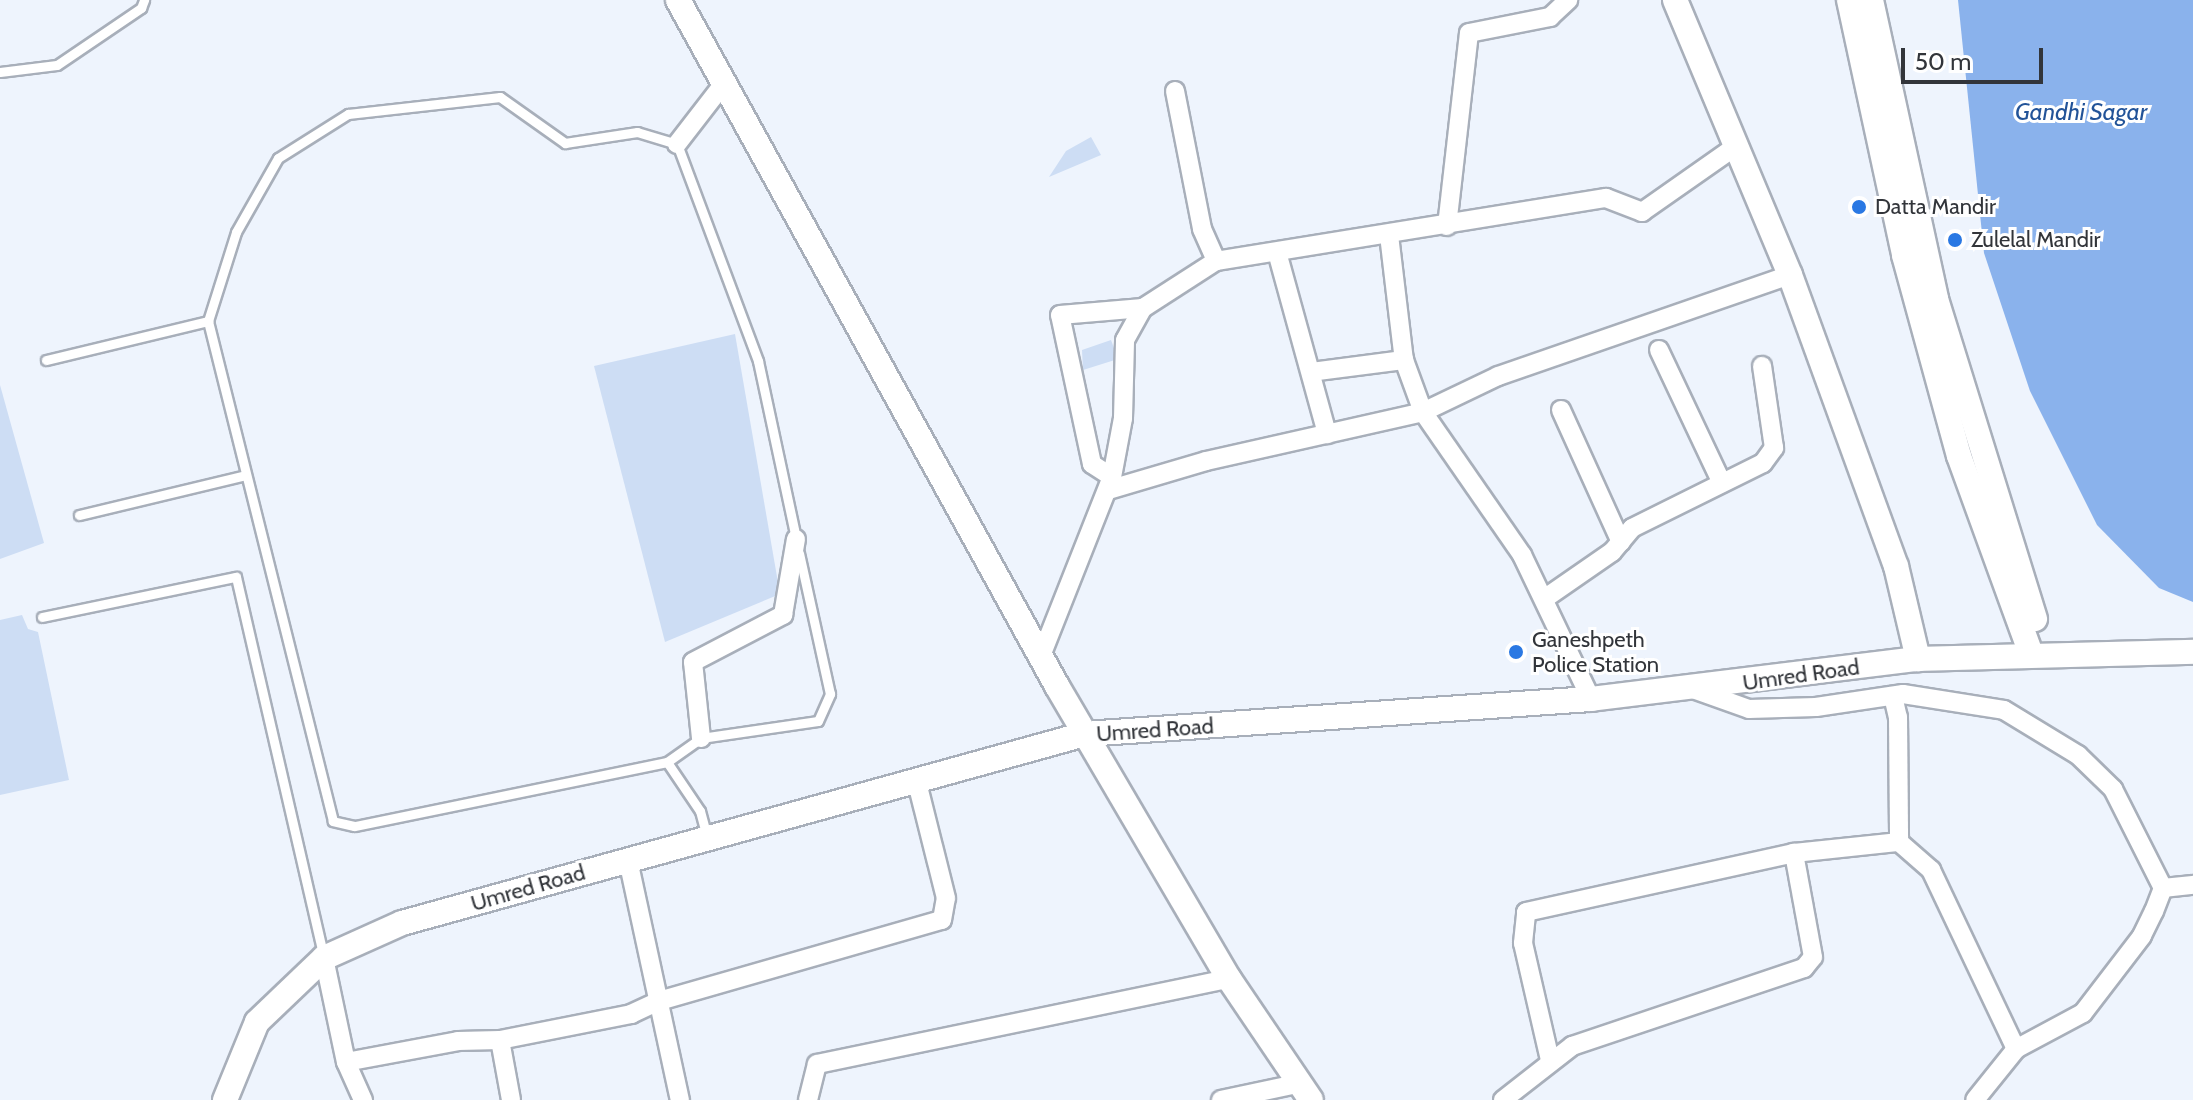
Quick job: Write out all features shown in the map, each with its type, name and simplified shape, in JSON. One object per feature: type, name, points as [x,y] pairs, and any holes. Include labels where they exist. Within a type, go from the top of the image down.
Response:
[{"type":"street","points":[[678,0],[1085,734],[1229,979],[1306,1091],[1221,1100]]},
{"type":"street","points":[[1447,226],[1469,33],[1550,17],[1568,0]]},
{"type":"street","points":[[1675,0],[1790,275],[1896,566],[1918,659]]},
{"type":"street","points":[[1849,0],[1908,271],[1959,456],[2039,653]]},
{"type":"street","points":[[1871,0],[1936,299],[2039,653]]},
{"type":"street","points":[[677,144],[718,91]]},
{"type":"street","points":[[1175,91],[1202,229],[1216,261]]},
{"type":"street","points":[[1041,656],[1110,484],[1123,418],[1125,340],[1143,308],[1216,261],[1606,198],[1642,212],[1735,147]]},
{"type":"street","points":[[1389,235],[1404,360],[1423,412],[1522,555],[1591,699]]},
{"type":"street","points":[[1277,252],[1327,434]]},
{"type":"street","points":[[1110,484],[1423,412],[1498,376],[1790,275]]},
{"type":"street","points":[[1110,484],[1092,464],[1060,315],[1143,308]]},
{"type":"street","points":[[1659,350],[1722,483]]},
{"type":"street","points":[[1311,372],[1404,360]]},
{"type":"street","points":[[1544,599],[1621,542],[1632,528],[1763,463],[1774,448],[1762,366]]},
{"type":"street","points":[[1561,410],[1621,542]]},
{"type":"street","points":[[701,738],[693,662],[783,615],[796,539]]},
{"type":"street","name":"Umred Road","points":[[225,1100],[257,1022],[324,958],[402,923],[1085,734],[1591,699],[1693,689],[1918,659],[2039,653],[2193,652]]},
{"type":"street","points":[[1693,689],[1749,709],[1816,707],[1893,696],[1955,699],[2004,710],[2039,727],[2113,789],[2163,888]]},
{"type":"street","points":[[1893,696],[1898,717],[1899,842]]},
{"type":"street","points":[[346,1062],[458,1041],[500,1040],[631,1014],[659,1001],[946,918],[946,898],[916,779]]},
{"type":"street","points":[[1550,1060],[1523,943],[1526,912],[1794,853],[1899,842],[1931,870],[2016,1049]]},
{"type":"street","points":[[1503,1100],[1550,1060],[1572,1046],[1804,968],[1813,957],[1794,853]]},
{"type":"street","points":[[628,860],[680,1100]]},
{"type":"street","points":[[2163,888],[2193,885]]},
{"type":"street","points":[[1975,1100],[2016,1049],[2083,1013],[2142,936],[2163,888]]},
{"type":"street","points":[[324,958],[346,1062],[363,1100]]},
{"type":"street","points":[[808,1100],[817,1064],[1229,979]]},
{"type":"street","points":[[500,1040],[511,1100]]},
{"type":"lane","points":[[0,72],[57,65],[141,8],[144,0]]},
{"type":"lane","points":[[500,97],[565,143],[637,132],[677,144],[758,361],[830,694],[818,721],[701,738],[667,762],[354,826],[333,821],[208,321],[236,232],[278,158],[348,114],[500,97]]},
{"type":"lane","points":[[46,360],[208,321]]},
{"type":"lane","points":[[79,515],[245,475]]},
{"type":"lane","points":[[42,617],[236,577],[324,958]]},
{"type":"lane","points":[[667,762],[700,811],[707,837]]},
{"type":"shaded area","points":[[1091,137],[1101,155],[1049,177],[1066,151]]},
{"type":"shaded area","points":[[735,334],[780,594],[665,642],[594,366]]},
{"type":"shaded area","points":[[1111,340],[1118,359],[1083,370],[1082,350]]},
{"type":"shaded area","points":[[0,385],[44,543],[0,559]]},
{"type":"shaded area","points":[[22,615],[28,629],[38,632],[69,780],[0,795],[0,620]]},
{"type":"water","name":"Gandhi Sagar","points":[[1958,0],[2193,0],[2193,602],[2159,588],[2097,525],[2030,391],[1984,253]]},
{"type":"place","name":"Datta Mandir","points":[[1859,207]]},
{"type":"place","name":"Zulelal Mandir","points":[[1955,240]]},
{"type":"place","name":"Ganeshpeth Police Station","points":[[1516,652]]}]
